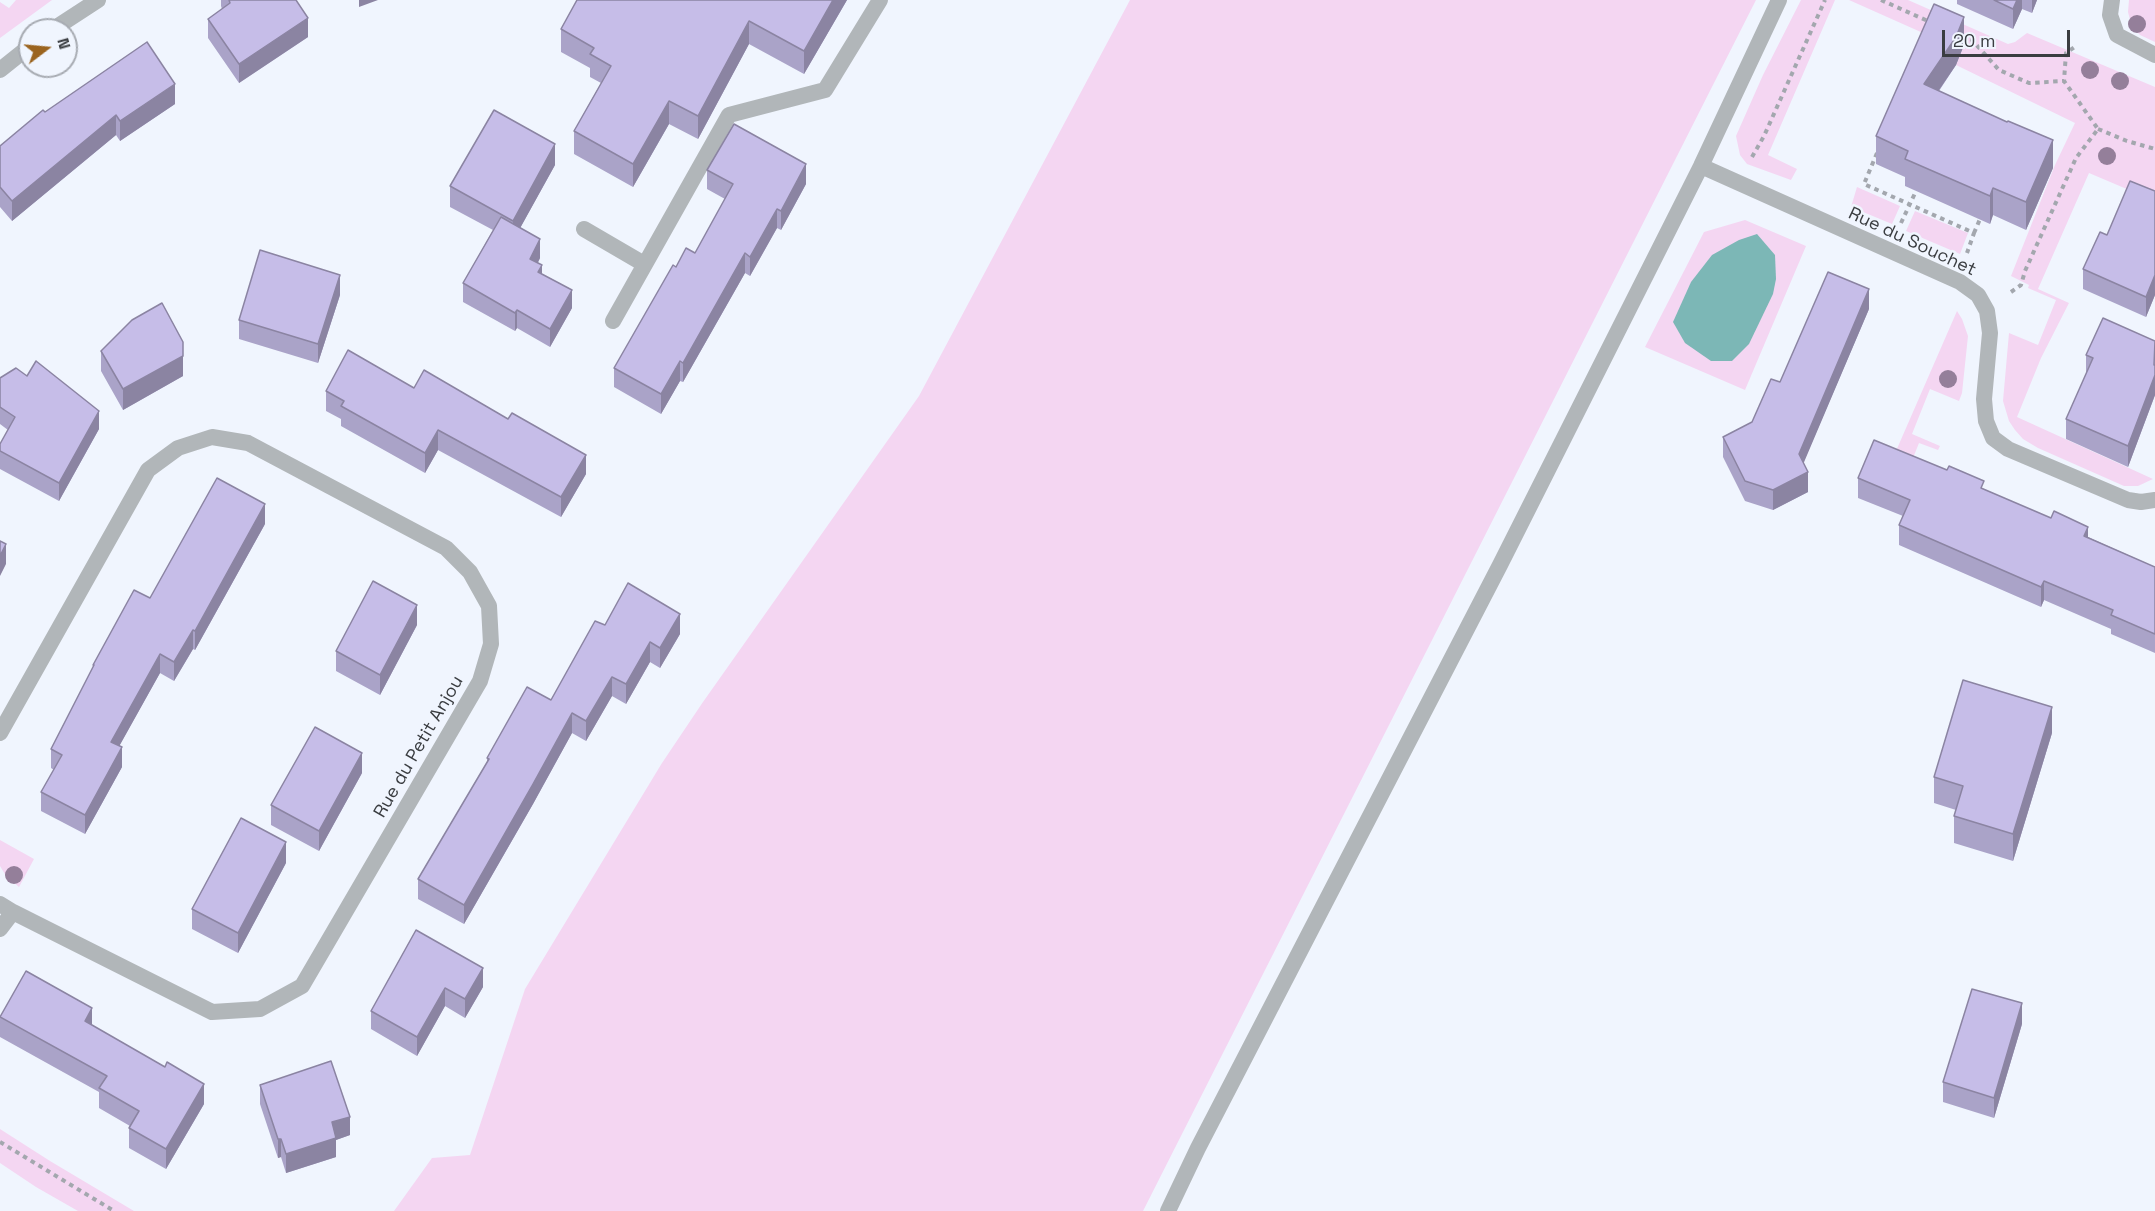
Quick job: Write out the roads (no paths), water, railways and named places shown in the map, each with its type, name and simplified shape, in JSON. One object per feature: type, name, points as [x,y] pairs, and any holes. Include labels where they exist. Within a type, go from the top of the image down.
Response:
[{"type":"street","points":[[70,18],[98,0]]},
{"type":"street","points":[[613,321],[729,115],[825,90],[880,0]]},
{"type":"street","points":[[1168,1211],[1198,1148],[1500,565],[1701,166],[1779,0]]},
{"type":"street","points":[[2112,0],[2110,15],[2117,35],[2155,55]]},
{"type":"street","points":[[0,70],[18,55]]},
{"type":"street","name":"Rue du Souchet","points":[[1701,166],[1960,282],[1978,296],[1987,311],[1990,333],[1984,399],[1986,421],[1993,438],[2008,449],[2128,500],[2154,502]]},
{"type":"street","points":[[584,229],[644,264]]},
{"type":"street","name":"Rue du Petit Anjou","points":[[0,734],[148,470],[178,448],[212,437],[249,443],[446,548],[470,572],[489,606],[491,644],[480,681],[302,986],[260,1009],[212,1012],[6,908],[0,929]]}]
